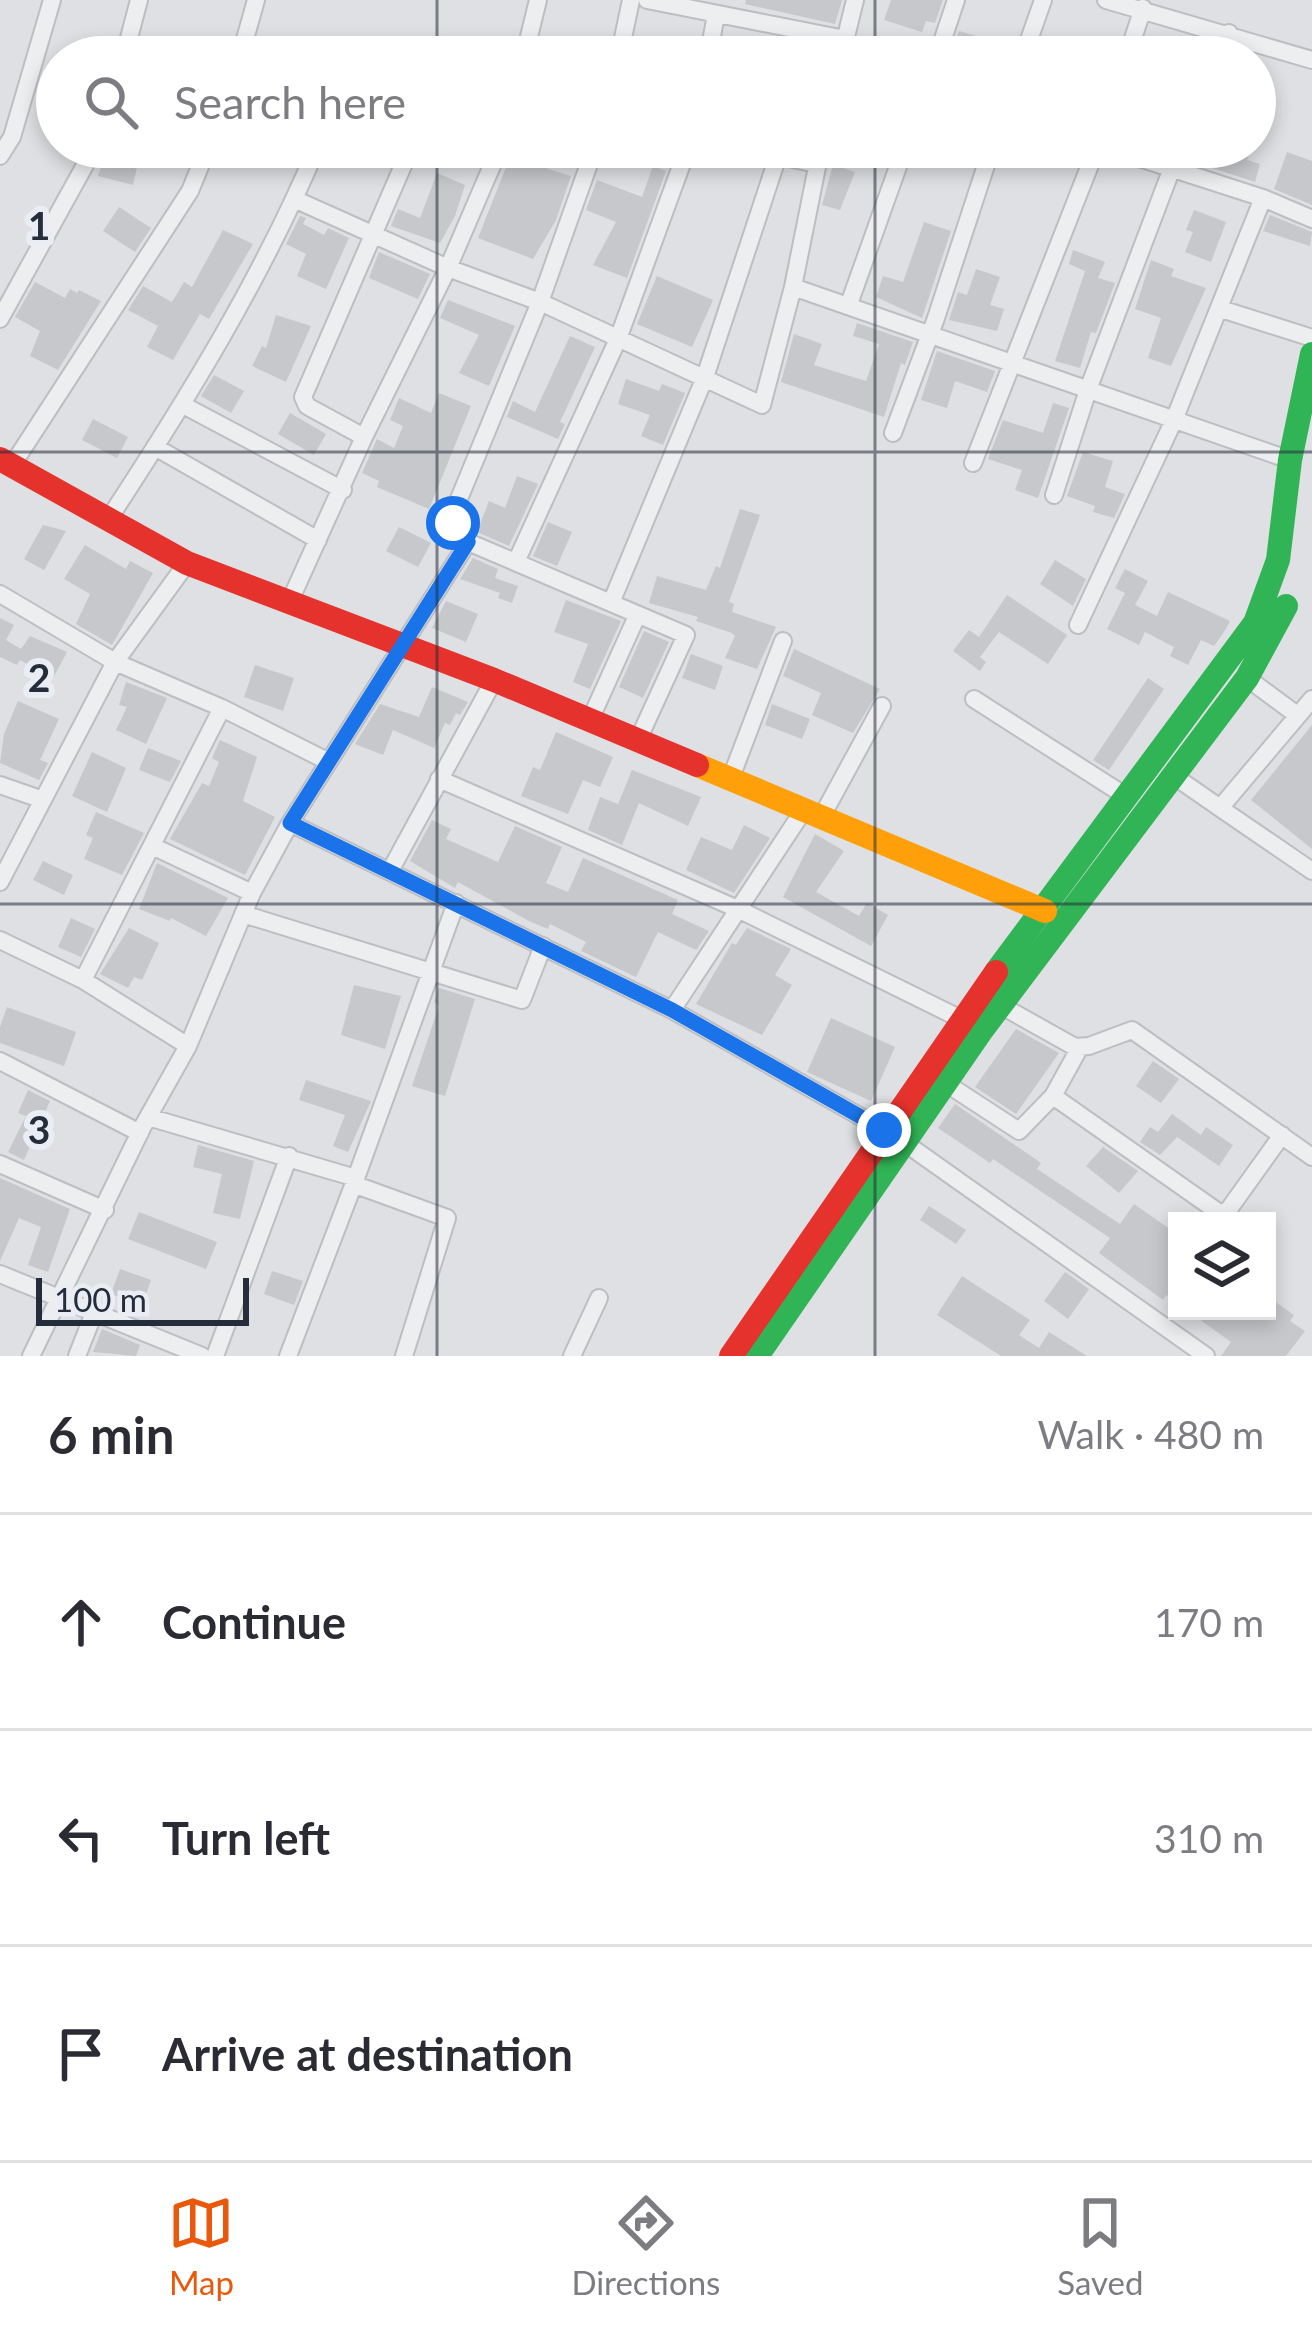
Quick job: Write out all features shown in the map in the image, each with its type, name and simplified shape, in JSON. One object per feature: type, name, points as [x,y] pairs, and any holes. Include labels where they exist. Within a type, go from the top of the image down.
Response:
[{"type":"main road","points":[[731,1356],[894,1136],[947,1084],[1000,1005],[1247,678],[1275,631],[1292,591],[1312,354]]},
{"type":"main road","points":[[757,1356],[961,1019],[1255,623],[1278,560],[1301,454]]},
{"type":"main road","points":[[6,462],[187,563],[494,680],[1045,911]]},
{"type":"street","points":[[41,36],[52,0]]},
{"type":"street","points":[[130,36],[139,0]]},
{"type":"street","points":[[246,36],[256,0]]},
{"type":"street","points":[[529,36],[538,0]]},
{"type":"street","points":[[623,36],[631,0]]},
{"type":"street","points":[[647,0],[797,36]]},
{"type":"street","points":[[846,36],[855,0]]},
{"type":"street","points":[[944,36],[956,0]]},
{"type":"street","points":[[1030,36],[1043,0]]},
{"type":"street","points":[[1106,0],[1238,36]]},
{"type":"street","points":[[1133,36],[1143,8]]},
{"type":"street","points":[[712,36],[716,15]]},
{"type":"street","points":[[1276,48],[1312,60]]},
{"type":"street","points":[[0,156],[12,136],[36,54]]},
{"type":"street","points":[[0,320],[83,168]]},
{"type":"street","points":[[6,462],[190,191],[199,168]]},
{"type":"street","points":[[108,520],[183,405],[308,168]]},
{"type":"street","points":[[364,437],[307,406],[303,397],[402,168]]},
{"type":"street","points":[[289,603],[491,168]]},
{"type":"street","points":[[588,168],[541,302],[454,511],[455,530],[468,542],[686,635],[638,740]]},
{"type":"street","points":[[516,562],[619,339],[680,168]]},
{"type":"street","points":[[611,603],[705,377],[774,168]]},
{"type":"street","points":[[294,200],[448,268],[541,302],[763,405],[817,168]]},
{"type":"street","points":[[849,304],[898,168]]},
{"type":"street","points":[[893,433],[985,168]]},
{"type":"street","points":[[974,463],[1092,168]]},
{"type":"street","points":[[1168,168],[1312,219]]},
{"type":"street","points":[[1054,495],[1171,169]]},
{"type":"street","points":[[1078,625],[1174,420],[1263,198]]},
{"type":"street","points":[[793,287],[1174,420],[1301,454]]},
{"type":"street","points":[[1221,309],[1312,338]]},
{"type":"street","points":[[183,405],[343,490]]},
{"type":"street","points":[[155,447],[318,540]]},
{"type":"street","points":[[31,1356],[188,1046],[252,893],[327,761],[468,542]]},
{"type":"street","points":[[0,882],[115,662],[187,563]]},
{"type":"street","points":[[0,594],[115,662],[327,761]]},
{"type":"street","points":[[590,720],[637,616]]},
{"type":"street","points":[[730,780],[783,641]]},
{"type":"street","points":[[1247,678],[1297,715]]},
{"type":"street","points":[[390,872],[494,680]]},
{"type":"street","points":[[974,699],[1127,797]]},
{"type":"street","points":[[1220,808],[1312,700]]},
{"type":"street","points":[[672,1010],[882,706]]},
{"type":"street","points":[[83,980],[222,708]]},
{"type":"street","points":[[1174,776],[1312,871]]},
{"type":"street","points":[[440,779],[740,910],[961,1019]]},
{"type":"street","points":[[0,785],[43,800]]},
{"type":"street","points":[[290,823],[672,1010],[894,1136],[1206,1356]]},
{"type":"street","points":[[152,846],[252,893]]},
{"type":"street","points":[[288,1356],[456,903]]},
{"type":"street","points":[[243,914],[522,1000],[543,946]]},
{"type":"street","points":[[0,940],[83,980],[188,1046]]},
{"type":"street","points":[[1000,1005],[1080,1047],[1132,1030],[1312,1156]]},
{"type":"street","points":[[947,1084],[1018,1131],[1053,1096],[1080,1047]]},
{"type":"street","points":[[0,1061],[144,1125],[289,1156],[447,1217],[404,1356]]},
{"type":"street","points":[[1053,1096],[1217,1213],[1229,1209],[1282,1135]]},
{"type":"street","points":[[214,1356],[289,1156]]},
{"type":"street","points":[[0,1164],[105,1210]]},
{"type":"street","points":[[0,1274],[202,1356]]},
{"type":"street","points":[[572,1356],[599,1298]]},
{"type":"street","points":[[77,1356],[94,1313]]},
{"type":"building","points":[[746,0],[842,0],[835,24],[745,4]]},
{"type":"building","points":[[891,0],[943,0],[935,23],[926,21],[922,32],[884,20]]},
{"type":"building","points":[[1287,152],[1312,161],[1312,205],[1274,189]]},
{"type":"building","points":[[101,168],[137,168],[133,185],[98,176]]},
{"type":"building","points":[[506,168],[545,168],[571,176],[556,220],[533,259],[478,238]]},
{"type":"building","points":[[652,168],[666,171],[627,278],[593,265],[616,222],[586,210],[597,180],[642,197]]},
{"type":"building","points":[[832,168],[855,172],[840,210],[822,205]]},
{"type":"building","points":[[1212,168],[1259,168],[1255,182]]},
{"type":"building","points":[[437,173],[465,185],[440,243],[391,226],[398,209],[420,218]]},
{"type":"building","points":[[119,207],[151,228],[135,252],[103,231]]},
{"type":"building","points":[[1194,210],[1226,222],[1211,262],[1185,252],[1193,232],[1186,230]]},
{"type":"building","points":[[1270,215],[1312,232],[1310,246],[1263,231]]},
{"type":"building","points":[[300,216],[306,218],[303,224],[324,235],[328,228],[349,238],[326,289],[297,276],[306,254],[286,244]]},
{"type":"building","points":[[924,222],[951,231],[922,318],[876,297],[883,276],[903,282]]},
{"type":"building","points":[[223,230],[253,244],[209,319],[200,314],[173,360],[147,347],[158,326],[128,310],[143,286],[172,302],[184,282],[192,287]]},
{"type":"building","points":[[1073,250],[1105,262],[1098,278],[1115,283],[1080,368],[1055,361],[1085,271],[1069,264]]},
{"type":"building","points":[[379,252],[430,274],[418,299],[369,278]]},
{"type":"building","points":[[1151,260],[1174,269],[1171,276],[1206,288],[1171,366],[1148,358],[1161,318],[1135,309]]},
{"type":"building","points":[[976,269],[1000,277],[990,305],[1004,309],[997,331],[949,320],[958,292],[967,295]]},
{"type":"building","points":[[657,276],[713,300],[692,347],[637,324]]},
{"type":"building","points":[[35,282],[65,298],[70,289],[101,301],[58,370],[30,356],[40,331],[15,317]]},
{"type":"building","points":[[448,300],[515,326],[489,386],[459,373],[479,335],[440,318]]},
{"type":"building","points":[[276,315],[311,326],[286,382],[252,366],[262,346],[266,348]]},
{"type":"building","points":[[857,323],[913,342],[905,365],[901,363],[884,417],[781,382],[794,334],[822,344],[814,365],[866,381],[879,344],[853,336]]},
{"type":"building","points":[[570,336],[595,347],[560,422],[565,424],[558,439],[507,417],[513,401],[535,412]]},
{"type":"building","points":[[937,351],[995,371],[987,392],[955,381],[947,408],[921,400]]},
{"type":"building","points":[[214,375],[244,391],[231,413],[201,396]]},
{"type":"building","points":[[626,379],[659,391],[662,384],[685,393],[663,445],[641,436],[650,415],[618,404]]},
{"type":"building","points":[[439,393],[471,406],[429,509],[377,487],[379,481],[362,473],[377,439],[394,448],[403,426],[390,420],[399,398],[431,413]]},
{"type":"building","points":[[1053,403],[1069,408],[1038,498],[1015,490],[1022,470],[988,459],[1003,420],[1043,433]]},
{"type":"building","points":[[290,413],[326,434],[314,455],[278,434]]},
{"type":"building","points":[[93,419],[128,437],[117,458],[82,440]]},
{"type":"building","points":[[1083,452],[1113,461],[1105,487],[1125,494],[1114,518],[1067,496]]},
{"type":"building","points":[[517,476],[538,484],[509,546],[477,532],[489,501],[505,508]]},
{"type":"building","points":[[740,509],[760,515],[729,602],[734,604],[732,612],[776,627],[757,669],[725,658],[735,636],[732,633],[649,603],[657,576],[706,590],[716,566],[720,568]]},
{"type":"building","points":[[548,522],[572,532],[557,566],[533,556]]},
{"type":"building","points":[[43,525],[66,531],[44,570],[24,559]]},
{"type":"building","points":[[399,527],[431,543],[418,567],[386,551]]},
{"type":"building","points":[[85,545],[126,569],[130,561],[153,573],[112,645],[76,624],[90,594],[64,579]]},
{"type":"building","points":[[473,558],[498,569],[495,578],[518,586],[512,603],[498,598],[500,593],[460,579]]},
{"type":"building","points":[[1055,560],[1086,579],[1073,606],[1040,584]]},
{"type":"building","points":[[1125,569],[1148,581],[1135,605],[1157,616],[1168,592],[1230,621],[1214,646],[1201,640],[1188,665],[1170,656],[1174,647],[1145,632],[1139,645],[1107,629],[1125,593],[1115,588]]},
{"type":"building","points":[[1007,595],[1067,635],[1048,664],[999,632],[980,657],[986,662],[980,671],[953,651],[969,630],[979,637]]},
{"type":"building","points":[[566,600],[621,621],[590,689],[573,682],[588,644],[554,632]]},
{"type":"building","points":[[446,601],[478,614],[466,642],[432,628]]},
{"type":"building","points":[[0,618],[14,625],[6,640],[21,649],[30,636],[67,652],[53,678],[20,660],[17,665],[0,657]]},
{"type":"building","points":[[644,631],[669,642],[643,698],[619,687]]},
{"type":"building","points":[[794,649],[880,689],[853,733],[812,715],[821,693],[783,676]]},
{"type":"building","points":[[691,654],[723,666],[715,690],[682,678]]},
{"type":"building","points":[[255,665],[294,678],[283,711],[244,697]]},
{"type":"building","points":[[1148,678],[1164,689],[1109,770],[1093,760]]},
{"type":"building","points":[[126,682],[167,698],[146,744],[116,730],[127,707],[119,705]]},
{"type":"building","points":[[432,687],[468,702],[450,725],[445,723],[434,748],[393,730],[383,755],[355,744],[380,704],[419,717]]},
{"type":"building","points":[[18,701],[59,719],[40,760],[48,763],[39,780],[0,763],[4,734]]},
{"type":"building","points":[[772,704],[810,719],[802,739],[765,725]]},
{"type":"building","points":[[1312,725],[1312,849],[1251,800]]},
{"type":"building","points":[[556,732],[613,757],[600,787],[583,780],[568,814],[521,796],[533,767],[540,770]]},
{"type":"building","points":[[220,740],[257,757],[243,801],[275,817],[245,875],[170,839],[202,783],[209,786],[219,762],[212,758]]},
{"type":"building","points":[[148,748],[181,761],[170,782],[139,770]]},
{"type":"building","points":[[92,752],[126,768],[107,812],[72,796]]},
{"type":"building","points":[[632,770],[701,797],[688,826],[639,803],[622,845],[588,830],[600,797],[618,804]]},
{"type":"building","points":[[96,812],[144,833],[122,875],[84,859],[93,838],[86,835]]},
{"type":"building","points":[[432,820],[451,829],[446,839],[498,862],[515,826],[562,847],[546,883],[568,892],[583,858],[678,900],[672,914],[709,931],[696,950],[658,932],[636,977],[581,951],[586,942],[550,924],[548,929],[531,922],[458,882],[455,888],[410,861]]},
{"type":"building","points":[[744,825],[770,838],[734,893],[686,870],[701,837],[732,850]]},
{"type":"building","points":[[815,834],[844,851],[816,892],[859,916],[867,903],[888,915],[871,946],[783,897]]},
{"type":"building","points":[[43,861],[73,875],[64,895],[33,880]]},
{"type":"building","points":[[157,863],[228,898],[206,936],[171,918],[139,909]]},
{"type":"building","points":[[71,918],[95,929],[81,957],[58,947]]},
{"type":"building","points":[[129,928],[159,943],[142,980],[134,977],[128,988],[100,974]]},
{"type":"building","points":[[747,928],[791,949],[775,975],[792,985],[762,1035],[696,1004],[732,943],[736,945]]},
{"type":"building","points":[[354,985],[401,996],[385,1049],[341,1035]]},
{"type":"building","points":[[439,988],[475,999],[445,1096],[412,1086],[439,1006],[434,1002]]},
{"type":"building","points":[[7,1007],[76,1032],[64,1066],[0,1043]]},
{"type":"building","points":[[831,1018],[895,1047],[871,1101],[807,1072]]},
{"type":"building","points":[[1016,1029],[1059,1053],[1016,1114],[975,1087]]},
{"type":"building","points":[[1153,1061],[1179,1079],[1161,1103],[1136,1086]]},
{"type":"building","points":[[306,1080],[371,1101],[348,1152],[333,1146],[345,1115],[299,1100]]},
{"type":"building","points":[[28,1090],[50,1101],[24,1160],[8,1152],[26,1116],[18,1113]]},
{"type":"building","points":[[955,1104],[1041,1163],[1037,1169],[1120,1224],[1134,1204],[1168,1228],[1168,1296],[1163,1300],[1099,1253],[1110,1238],[938,1128]]},
{"type":"building","points":[[1172,1114],[1201,1135],[1206,1127],[1233,1145],[1219,1166],[1177,1137],[1160,1155],[1140,1142],[1150,1127],[1158,1132]]},
{"type":"building","points":[[198,1145],[254,1161],[240,1219],[213,1213],[222,1174],[193,1167]]},
{"type":"building","points":[[1103,1147],[1138,1171],[1119,1193],[1086,1166]]},
{"type":"building","points":[[0,1178],[70,1209],[48,1272],[28,1265],[41,1227],[19,1218],[0,1261]]},
{"type":"building","points":[[929,1206],[966,1230],[956,1244],[920,1220]]},
{"type":"building","points":[[139,1212],[217,1242],[206,1269],[128,1239]]},
{"type":"building","points":[[120,1269],[151,1280],[142,1305],[111,1294]]},
{"type":"building","points":[[272,1271],[303,1281],[294,1305],[264,1294]]},
{"type":"building","points":[[1065,1272],[1089,1289],[1068,1319],[1044,1301]]},
{"type":"building","points":[[962,1276],[1030,1320],[1019,1335],[1039,1348],[1049,1332],[1087,1356],[1001,1356],[937,1315]]},
{"type":"building","points":[[1276,1302],[1294,1315],[1290,1321],[1305,1331],[1286,1356],[1221,1356],[1231,1342],[1200,1320],[1276,1320]]},
{"type":"building","points":[[102,1329],[140,1345],[136,1356],[93,1352]]},
{"type":"traffic: fast","points":[[996,972],[1255,623],[1278,560],[1290,460],[1312,354]]},
{"type":"traffic: fast","points":[[757,1356],[982,1030],[1247,678],[1286,606]]},
{"type":"traffic: slow","points":[[697,765],[1045,911]]},
{"type":"traffic: jam","points":[[0,459],[187,563],[494,680],[697,765]]},
{"type":"traffic: jam","points":[[731,1356],[996,972]]},
{"type":"route","points":[[453,523],[468,542],[290,823],[672,1010],[884,1130]]}]
